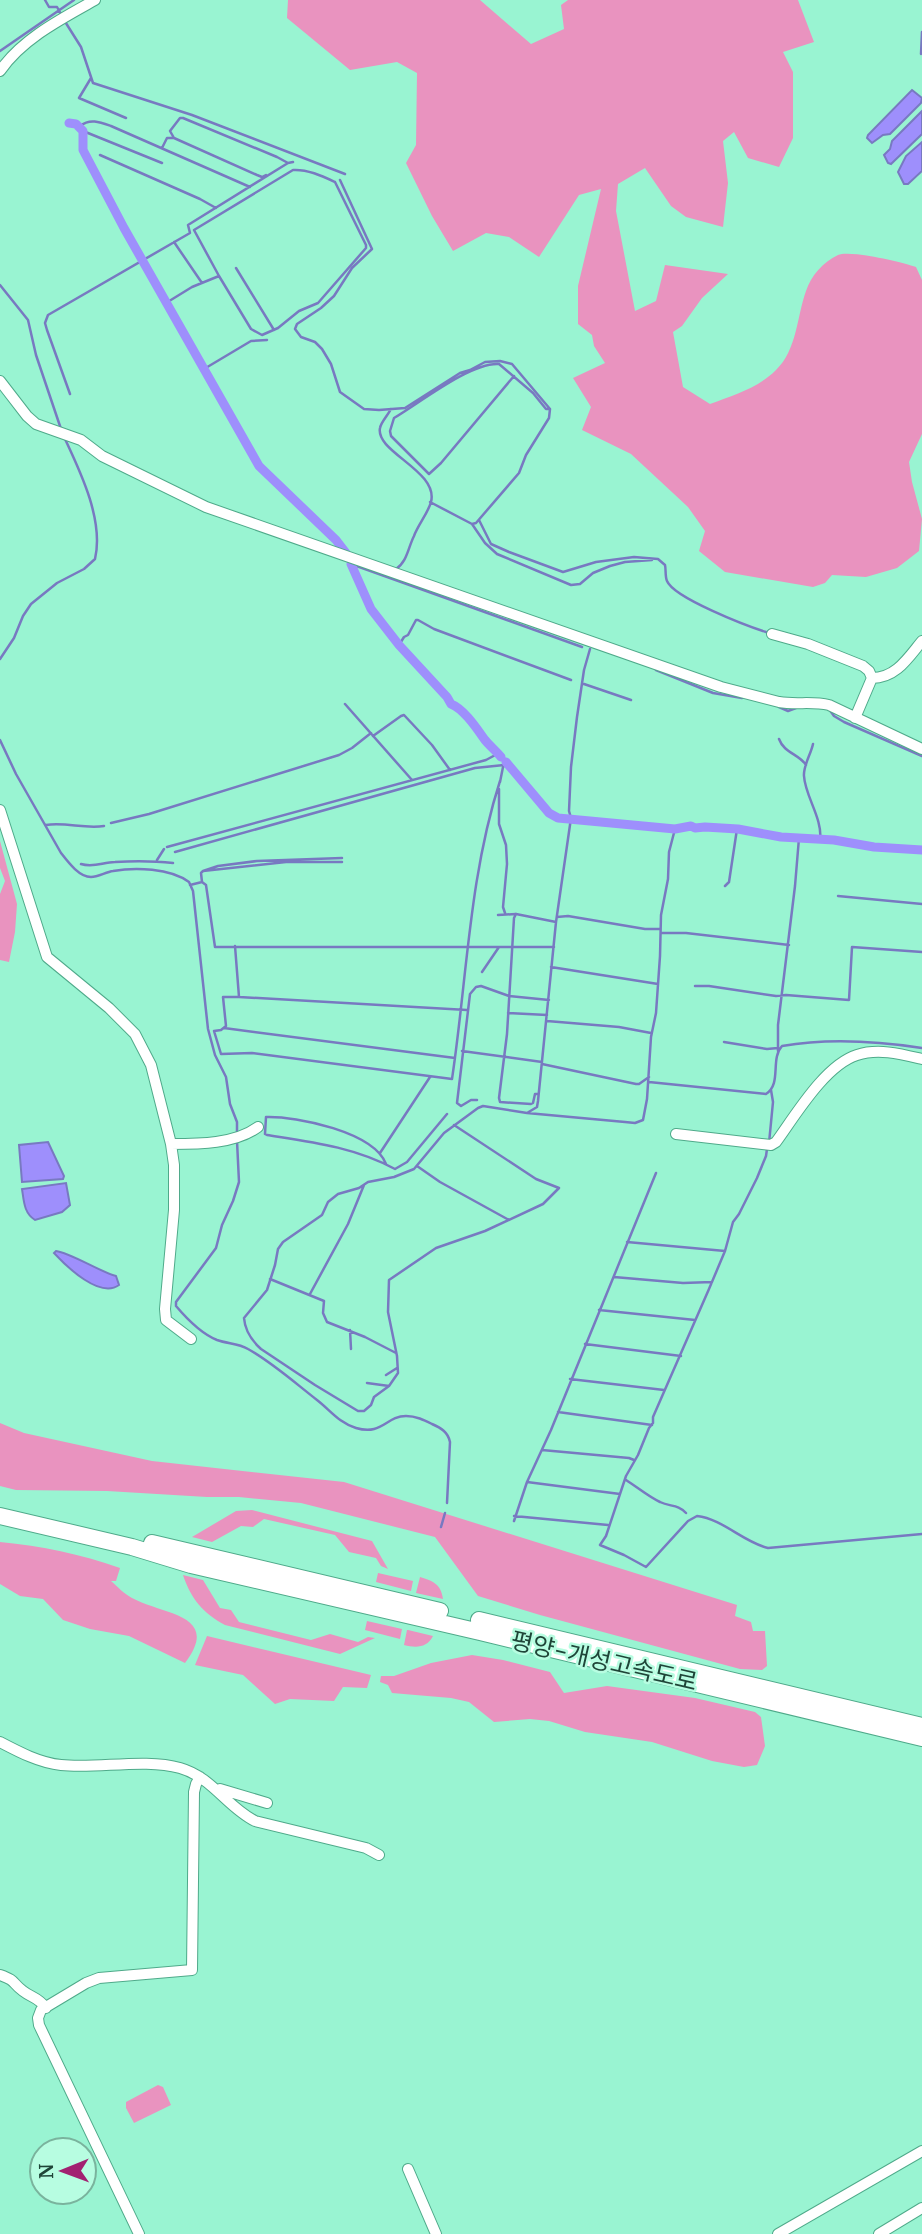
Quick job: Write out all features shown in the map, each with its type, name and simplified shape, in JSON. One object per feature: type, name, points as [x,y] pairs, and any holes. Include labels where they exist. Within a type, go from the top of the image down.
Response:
[{"type":"highway","points":[[0,1505],[287,1582]]},
{"type":"highway","points":[[0,1516],[132,1547],[191,1565],[287,1582]]},
{"type":"highway","name":"평양-개성고속도로","points":[[287,1582],[922,1726]]},
{"type":"highway","name":"평양-개성고속도로","points":[[287,1582],[922,1738]]},
{"type":"street","points":[[0,71],[27,41],[95,0]]},
{"type":"street","points":[[0,381],[36,424],[81,440],[102,456],[206,507],[721,687],[788,704],[814,701],[829,705],[922,749]]},
{"type":"street","points":[[772,634],[808,645],[863,666],[869,671],[872,677],[855,718]]},
{"type":"street","points":[[872,677],[882,678],[893,673],[922,641]]},
{"type":"street","points":[[0,810],[47,957],[109,1008],[135,1034],[151,1065],[174,1165],[174,1210],[165,1297],[166,1320],[191,1339]]},
{"type":"street","points":[[677,1134],[771,1145],[817,1087],[840,1063],[856,1055],[876,1052],[922,1059]]},
{"type":"street","points":[[171,1144],[242,1137],[258,1127]]},
{"type":"street","points":[[0,1742],[34,1758],[60,1765],[178,1767],[200,1777],[244,1815],[255,1821],[366,1848],[379,1855]]},
{"type":"street","points":[[139,2234],[38,2018],[41,2010],[99,1978],[192,1970],[194,1792],[200,1777]]},
{"type":"street","points":[[217,1789],[267,1803]]},
{"type":"street","points":[[0,1975],[14,1980],[23,1991],[39,1999],[46,2008]]},
{"type":"street","points":[[778,2234],[922,2151]]},
{"type":"street","points":[[408,2169],[436,2234]]},
{"type":"street","points":[[879,2234],[922,2208]]},
{"type":"shaded area","points":[[288,0],[480,0],[531,44],[564,29],[561,5],[568,0],[798,0],[814,42],[783,52],[793,72],[793,138],[779,167],[748,158],[734,132],[723,141],[728,183],[723,227],[686,217],[671,206],[645,168],[618,184],[616,211],[635,311],[656,301],[665,265],[728,274],[702,298],[682,326],[673,332],[683,387],[710,404],[754,386],[783,362],[792,343],[808,285],[827,261],[838,255],[853,254],[916,267],[922,280],[922,434],[909,462],[922,519],[919,551],[897,568],[866,577],[832,575],[825,583],[813,587],[725,572],[699,551],[705,531],[688,507],[631,454],[582,430],[591,407],[573,378],[605,363],[594,346],[592,335],[578,324],[578,286],[601,189],[579,195],[539,257],[509,237],[486,233],[453,251],[406,163],[416,145],[417,73],[397,62],[350,70],[287,18]]},
{"type":"shaded area","points":[[912,90],[922,98],[921,103],[890,134],[883,135],[872,143],[867,138],[868,135]]},
{"type":"shaded area","points":[[922,111],[922,134],[891,164],[888,163],[884,155],[890,149],[892,141]]},
{"type":"shaded area","points":[[922,142],[922,171],[908,184],[904,184],[898,172],[906,156]]},
{"type":"shaded area","points":[[0,841],[17,904],[9,962],[0,960],[0,894],[5,881],[0,868]]},
{"type":"shaded area","points":[[48,1142],[63,1179],[22,1182],[19,1145]]},
{"type":"shaded area","points":[[66,1183],[70,1205],[62,1212],[35,1220],[31,1217],[25,1207],[22,1189]]},
{"type":"shaded area","points":[[56,1251],[116,1276],[119,1285],[103,1288],[84,1280],[54,1253]]},
{"type":"shaded area","points":[[0,1423],[24,1433],[152,1461],[344,1482],[737,1605],[735,1616],[751,1622],[753,1631],[765,1631],[767,1666],[762,1670],[740,1669],[478,1596],[435,1537],[301,1503],[239,1497],[16,1490],[0,1486]]},
{"type":"shaded area","points":[[252,1510],[372,1541],[388,1569],[381,1566],[376,1558],[349,1552],[335,1535],[264,1519],[253,1527],[241,1526],[212,1542],[192,1537],[236,1511]]},
{"type":"shaded area","points":[[0,1542],[61,1551],[120,1568],[116,1581],[111,1581],[132,1598],[184,1618],[193,1625],[197,1635],[195,1647],[185,1663],[129,1636],[90,1629],[63,1620],[43,1599],[20,1596],[0,1584]]},
{"type":"shaded area","points":[[378,1573],[413,1581],[411,1591],[376,1582]]},
{"type":"shaded area","points":[[183,1575],[203,1580],[220,1608],[231,1610],[239,1622],[311,1640],[330,1634],[358,1642],[368,1637],[375,1638],[340,1654],[225,1625],[210,1616],[199,1604]]},
{"type":"shaded area","points":[[420,1577],[436,1584],[443,1599],[416,1593]]},
{"type":"shaded area","points":[[367,1621],[402,1629],[400,1639],[365,1630]]},
{"type":"shaded area","points":[[407,1630],[433,1636],[428,1643],[421,1646],[404,1645]]},
{"type":"shaded area","points":[[207,1636],[371,1675],[367,1688],[343,1687],[334,1701],[290,1699],[275,1704],[243,1675],[195,1665]]},
{"type":"shaded area","points":[[472,1655],[550,1672],[564,1693],[607,1686],[695,1698],[755,1712],[761,1717],[765,1746],[757,1765],[744,1767],[712,1761],[652,1742],[585,1732],[549,1721],[530,1719],[494,1722],[469,1702],[392,1693],[388,1685],[380,1682],[381,1676],[394,1676],[431,1663]]},
{"type":"shaded area","points":[[158,2085],[163,2087],[171,2105],[134,2123],[126,2108],[126,2102]]},
{"type":"waterway","points":[[45,0],[49,7],[57,7],[61,14]]},
{"type":"waterway","points":[[0,51],[74,0]]},
{"type":"waterway","points":[[64,20],[81,47],[93,83],[192,115],[345,174]]},
{"type":"waterway","points":[[921,54],[922,32]]},
{"type":"waterway","points":[[91,78],[79,98],[126,118]]},
{"type":"waterway","points":[[162,148],[167,138],[174,138],[170,131],[180,118],[183,118],[288,163]]},
{"type":"waterway","points":[[80,126],[91,121],[99,122],[250,187]]},
{"type":"waterway","points":[[69,123],[76,124],[83,131],[83,150],[124,228],[259,466],[336,540],[346,553]]},
{"type":"waterway","points":[[83,131],[162,163]]},
{"type":"waterway","points":[[174,138],[257,175],[266,175]]},
{"type":"waterway","points":[[100,155],[216,208]]},
{"type":"waterway","points":[[70,394],[45,323],[48,315],[190,233],[188,225],[293,162]]},
{"type":"waterway","points":[[166,303],[192,287],[219,276],[194,230],[293,170],[320,175],[335,182],[366,245],[318,303],[299,311],[278,328],[262,335],[251,329],[219,276]]},
{"type":"waterway","points":[[340,180],[372,249],[352,268],[334,296],[297,324],[295,329],[301,337],[315,342],[322,349],[331,364],[340,392],[364,409],[405,408],[460,373],[485,362],[500,361],[512,364],[550,409],[549,418],[526,455],[519,473],[476,523],[472,524],[430,502]]},
{"type":"waterway","points":[[174,242],[202,283]]},
{"type":"waterway","points":[[236,268],[274,330]]},
{"type":"waterway","points":[[0,285],[28,320],[36,355],[61,429]]},
{"type":"waterway","points":[[204,369],[251,341],[267,340]]},
{"type":"waterway","points":[[498,364],[487,365],[460,376],[394,418],[391,436],[429,474],[514,376]]},
{"type":"waterway","points":[[499,364],[533,393],[546,409],[550,409]]},
{"type":"waterway","points":[[391,409],[380,428],[381,437],[417,471],[431,491],[430,506],[405,559],[396,569]]},
{"type":"waterway","points":[[0,659],[31,604],[57,583],[84,569],[95,559],[97,544],[94,513],[65,439]]},
{"type":"waterway","points":[[479,520],[491,544],[563,572],[596,562],[634,557],[658,559],[665,565],[667,581],[672,588],[712,611],[766,632]]},
{"type":"waterway","points":[[472,524],[485,543],[497,554],[571,585],[580,584],[593,573],[610,566],[652,560]]},
{"type":"waterway","points":[[351,564],[582,647]]},
{"type":"waterway","points":[[351,564],[371,609],[399,645],[501,757]]},
{"type":"waterway","points":[[399,645],[418,620],[434,629],[571,680]]},
{"type":"waterway","points":[[527,1113],[537,1107],[538,1101],[556,922],[571,818],[571,767],[584,670],[590,649]]},
{"type":"waterway","points":[[656,670],[713,693],[742,698]]},
{"type":"waterway","points":[[584,684],[631,700]]},
{"type":"waterway","points":[[345,704],[412,780]]},
{"type":"waterway","points":[[779,707],[788,711],[796,708]]},
{"type":"waterway","points":[[829,709],[844,722],[922,756]]},
{"type":"waterway","points":[[373,736],[404,715],[432,745],[450,770]]},
{"type":"waterway","points":[[111,823],[149,814],[339,755],[371,733]]},
{"type":"waterway","points":[[779,739],[784,747],[806,765]]},
{"type":"waterway","points":[[0,740],[61,853],[78,872],[91,877],[122,870],[142,869],[172,874],[189,882],[193,891],[208,1029],[215,1055],[226,1077],[237,1132]]},
{"type":"waterway","points":[[813,744],[804,776],[819,824],[820,840]]},
{"type":"waterway","points":[[167,847],[486,760],[499,753]]},
{"type":"waterway","points":[[506,762],[549,813],[558,818],[675,829],[691,826],[738,829],[781,837],[922,850]]},
{"type":"waterway","points":[[500,782],[503,767],[507,763]]},
{"type":"waterway","points":[[175,852],[475,768],[504,765]]},
{"type":"waterway","points":[[235,946],[239,997],[223,997],[226,1026],[214,1031],[221,1054],[252,1053],[452,1079],[475,891],[500,781]]},
{"type":"waterway","points":[[499,789],[499,824],[506,845],[507,864],[503,907],[505,913]]},
{"type":"waterway","points":[[46,825],[104,826]]},
{"type":"waterway","points":[[454,1125],[536,1179],[559,1188],[543,1204],[485,1231],[436,1248],[389,1280],[388,1312],[398,1373],[389,1386],[374,1397],[371,1405],[364,1411],[358,1411],[261,1349],[247,1331],[244,1318],[267,1290],[278,1249],[283,1242],[322,1215],[328,1202],[338,1194],[414,1169],[444,1133],[478,1108],[483,1106],[635,1123],[643,1120],[656,1013],[661,915],[668,879],[669,852],[675,829]]},
{"type":"waterway","points":[[725,886],[729,882],[737,829]]},
{"type":"waterway","points":[[778,1051],[778,1025],[799,838]]},
{"type":"waterway","points":[[157,860],[164,849]]},
{"type":"waterway","points":[[203,871],[218,866],[257,861],[342,858]]},
{"type":"waterway","points":[[81,864],[137,861],[173,863]]},
{"type":"waterway","points":[[202,882],[203,871],[286,862],[342,862]]},
{"type":"waterway","points":[[190,885],[202,882],[206,885],[215,947],[554,947]]},
{"type":"waterway","points":[[838,896],[922,904]]},
{"type":"waterway","points":[[516,914],[499,1098],[500,1102],[531,1104],[537,1094]]},
{"type":"waterway","points":[[498,915],[516,914],[556,922]]},
{"type":"waterway","points":[[557,917],[568,916],[660,929]]},
{"type":"waterway","points":[[661,933],[686,933],[789,945]]},
{"type":"waterway","points":[[482,972],[499,947]]},
{"type":"waterway","points":[[695,986],[776,996],[849,1000],[852,947],[922,952]]},
{"type":"waterway","points":[[551,967],[658,984]]},
{"type":"waterway","points":[[477,1100],[471,1100],[461,1106],[457,1103],[470,994],[476,987],[481,986],[509,996],[549,1000]]},
{"type":"waterway","points":[[239,997],[467,1010]]},
{"type":"waterway","points":[[508,1013],[547,1015]]},
{"type":"waterway","points":[[547,1021],[619,1027],[651,1033]]},
{"type":"waterway","points":[[224,1028],[455,1058]]},
{"type":"waterway","points":[[649,1082],[766,1094],[774,1084],[777,1058],[782,1046],[852,1041],[922,1048]]},
{"type":"waterway","points":[[724,1042],[767,1049],[778,1048]]},
{"type":"waterway","points":[[462,1051],[542,1062]]},
{"type":"waterway","points":[[542,1064],[636,1084],[649,1077]]},
{"type":"waterway","points":[[380,1153],[430,1077]]},
{"type":"waterway","points":[[769,1143],[773,1102],[771,1090]]},
{"type":"waterway","points":[[386,1164],[379,1153],[367,1143],[351,1135],[296,1119],[266,1117],[267,1135],[348,1150],[395,1169],[407,1162],[447,1114]]},
{"type":"waterway","points":[[237,1141],[239,1182],[216,1248],[176,1302],[176,1306],[195,1326],[211,1337],[244,1347],[266,1360],[350,1426],[372,1430],[393,1419],[406,1416],[420,1418],[441,1429],[450,1442],[447,1503]]},
{"type":"waterway","points":[[767,1149],[757,1178],[733,1222],[725,1251],[653,1417],[653,1423],[626,1476],[606,1536],[600,1545],[646,1567],[688,1521],[697,1516],[716,1521],[768,1548],[922,1534]]},
{"type":"waterway","points":[[417,1166],[440,1182],[509,1220]]},
{"type":"waterway","points":[[514,1521],[527,1482],[551,1430],[656,1173]]},
{"type":"waterway","points":[[310,1294],[348,1224],[364,1185]]},
{"type":"waterway","points":[[627,1242],[725,1251]]},
{"type":"waterway","points":[[614,1277],[683,1283],[712,1282]]},
{"type":"waterway","points":[[270,1279],[324,1301],[323,1313],[327,1322],[396,1353]]},
{"type":"waterway","points":[[599,1310],[695,1320]]},
{"type":"waterway","points":[[350,1330],[351,1349]]},
{"type":"waterway","points":[[585,1344],[681,1356]]},
{"type":"waterway","points":[[386,1375],[397,1368]]},
{"type":"waterway","points":[[570,1379],[664,1390]]},
{"type":"waterway","points":[[367,1383],[389,1386]]},
{"type":"waterway","points":[[558,1412],[652,1425]]},
{"type":"waterway","points":[[542,1450],[634,1460]]},
{"type":"waterway","points":[[626,1480],[656,1500],[680,1508],[686,1513]]},
{"type":"waterway","points":[[527,1482],[620,1494]]},
{"type":"waterway","points":[[441,1527],[445,1513]]},
{"type":"waterway","points":[[514,1516],[608,1525]]}]
